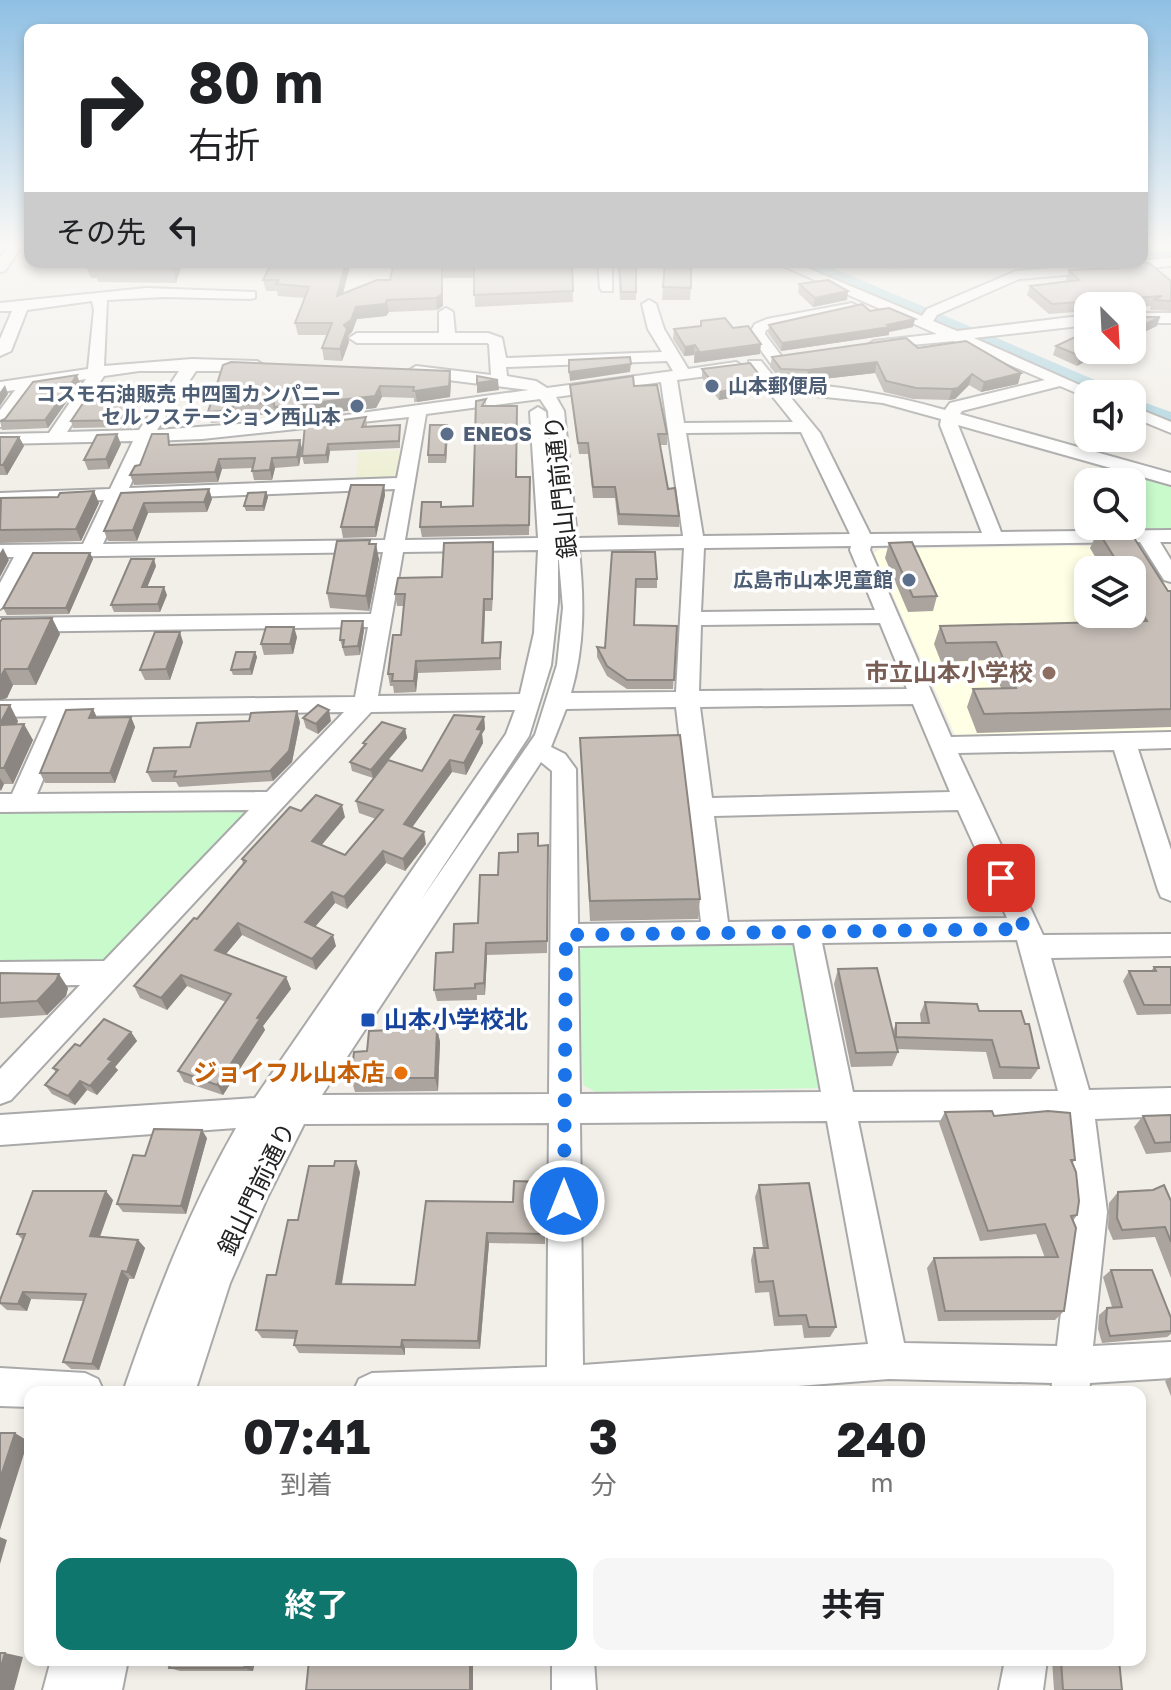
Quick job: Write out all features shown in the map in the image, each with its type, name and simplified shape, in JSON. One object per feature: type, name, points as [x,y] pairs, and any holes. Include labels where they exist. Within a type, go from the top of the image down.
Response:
[{"type":"street","points":[[0,351],[3,351],[15,322]]},
{"type":"street","points":[[54,438],[97,372],[98,322]]},
{"type":"street","points":[[446,322],[447,338]]},
{"type":"street","points":[[652,322],[655,340],[674,369],[676,428],[694,542],[687,699],[716,933]]},
{"type":"street","points":[[783,322],[760,327],[757,334],[863,540],[860,550],[966,801],[1029,938],[1078,1105],[1090,1212],[1073,1379]]},
{"type":"street","points":[[942,322],[1074,386]]},
{"type":"street","points":[[863,348],[956,330],[976,332],[1071,322]]},
{"type":"street","points":[[357,338],[488,338],[497,341],[498,363]]},
{"type":"street","points":[[498,363],[587,343]]},
{"type":"street","points":[[406,371],[498,363],[674,369],[774,368]]},
{"type":"street","points":[[498,363],[546,394]]},
{"type":"street","points":[[90,550],[145,435],[192,364]]},
{"type":"street","points":[[0,387],[139,366],[192,364],[269,367]]},
{"type":"street","points":[[774,368],[787,386],[859,394],[950,415],[1171,479]]},
{"type":"street","points":[[0,439],[202,434],[418,412],[546,394],[674,369]]},
{"type":"street","points":[[994,538],[949,425],[950,415],[956,407],[1061,381]]},
{"type":"street","points":[[0,422],[28,383]]},
{"type":"street","name":"銀山門前通り","points":[[178,1386],[213,1281],[255,1187],[295,1110],[546,736],[568,665],[574,608],[558,544],[538,412],[546,394]]},
{"type":"street","points":[[0,1090],[365,704],[418,412]]},
{"type":"street","points":[[1146,417],[1171,428]]},
{"type":"street","points":[[676,428],[807,427]]},
{"type":"street","points":[[0,499],[405,483]]},
{"type":"street","points":[[1146,536],[1171,536]]},
{"type":"street","points":[[1146,536],[1171,576]]},
{"type":"street","points":[[0,551],[1074,537]]},
{"type":"street","name":"銀山門前通り","points":[[144,1386],[176,1288],[225,1179],[262,1114],[517,736],[540,667],[558,544]]},
{"type":"street","points":[[0,603],[27,551]]},
{"type":"street","points":[[691,619],[888,616]]},
{"type":"street","points":[[0,625],[380,620]]},
{"type":"street","points":[[557,701],[922,696]]},
{"type":"street","points":[[0,709],[528,702]]},
{"type":"street","points":[[62,708],[10,803],[274,801]]},
{"type":"street","points":[[942,745],[1171,740]]},
{"type":"street","points":[[1123,741],[1171,890]]},
{"type":"street","points":[[537,750],[556,760],[564,769],[565,1386]]},
{"type":"street","points":[[701,807],[966,801]]},
{"type":"street","points":[[566,935],[806,932],[1171,945]]},
{"type":"street","points":[[806,932],[889,1361]]},
{"type":"street","points":[[0,974],[112,973]]},
{"type":"street","points":[[0,1130],[295,1110],[1171,1102]]},
{"type":"street","points":[[589,1386],[889,1361],[1073,1379],[1171,1360]]},
{"type":"street","points":[[0,1387],[24,1388]]},
{"type":"street","points":[[65,1690],[71,1666]]},
{"type":"street","points":[[100,1690],[106,1666]]},
{"type":"street","points":[[573,1666],[574,1690]]},
{"type":"street","points":[[1021,1690],[1025,1666]]},
{"type":"shaded area","points":[[402,450],[399,476],[356,479],[358,452]]},
{"type":"shaded area","name":"市立山本小学校","points":[[1141,545],[1171,592],[1171,733],[955,735],[874,553],[880,549]]},
{"type":"green space","points":[[1095,460],[1121,468],[1100,468]]},
{"type":"green space","points":[[1146,475],[1171,483],[1171,529],[1146,529]]},
{"type":"green space","points":[[250,807],[254,813],[111,960],[94,965],[0,966],[0,811]]},
{"type":"green space","points":[[586,946],[801,946],[827,1088],[596,1092],[583,1085],[579,951]]},
{"type":"building","points":[[348,322],[344,325],[347,329],[340,349],[322,348],[332,323],[295,323]]},
{"type":"building","points":[[701,322],[728,322],[733,328],[748,326],[761,344],[695,353],[699,351],[695,345],[685,347],[674,329],[701,326]]},
{"type":"building","points":[[783,322],[902,322],[887,325],[890,327],[782,343],[769,325]]},
{"type":"building","points":[[906,338],[918,348],[966,341],[1021,373],[984,382],[972,374],[958,388],[952,389],[916,388],[886,381],[877,362],[808,370],[781,369],[772,357]]},
{"type":"building","points":[[1074,338],[1074,354],[1056,346]]},
{"type":"building","points":[[630,357],[631,364],[569,372],[569,360]]},
{"type":"building","points":[[231,362],[450,371],[449,386],[413,391],[414,387],[380,386],[375,396],[274,407],[274,403],[233,404],[232,410],[208,412],[223,365]]},
{"type":"building","points":[[750,363],[765,382],[720,392],[702,369]]},
{"type":"building","points":[[77,375],[45,420],[0,421],[5,419],[33,382]]},
{"type":"building","points":[[477,376],[498,380],[477,383]]},
{"type":"building","points":[[633,376],[634,386],[657,385],[667,434],[658,434],[668,489],[675,488],[679,516],[619,514],[615,487],[593,487],[588,443],[578,443],[570,385]]},
{"type":"building","points":[[96,384],[142,386],[126,420],[71,421]]},
{"type":"building","points":[[486,399],[482,406],[517,406],[516,477],[530,477],[529,525],[420,527],[422,502],[441,502],[441,507],[473,506],[476,401]]},
{"type":"building","points":[[366,417],[362,427],[400,425],[399,441],[328,444],[326,455],[302,456],[305,425]]},
{"type":"building","points":[[430,425],[447,425],[445,455],[428,455]]},
{"type":"building","points":[[117,434],[106,459],[84,460],[97,435]]},
{"type":"building","points":[[152,434],[168,434],[169,445],[300,440],[297,457],[272,458],[270,470],[252,471],[255,458],[219,459],[215,472],[130,475],[135,466],[140,465]]},
{"type":"building","points":[[0,437],[19,437],[3,465],[0,465]]},
{"type":"building","points":[[351,485],[384,485],[375,527],[341,527]]},
{"type":"building","points":[[209,489],[204,502],[144,503],[133,530],[104,531],[121,493]]},
{"type":"building","points":[[94,491],[76,529],[0,530],[1,498],[58,497],[60,493]]},
{"type":"building","points":[[266,492],[263,506],[244,506],[248,493]]},
{"type":"building","points":[[370,540],[369,544],[376,544],[366,596],[327,593],[337,541]]},
{"type":"building","points":[[1104,540],[1135,540],[1146,556],[1113,556]]},
{"type":"building","points":[[493,542],[492,599],[484,599],[482,643],[501,642],[500,658],[416,661],[414,681],[392,681],[393,674],[388,674],[393,635],[401,635],[405,594],[395,594],[398,578],[442,577],[444,543]]},
{"type":"building","points":[[912,542],[937,596],[913,597],[889,543]]},
{"type":"building","points":[[612,552],[655,552],[657,579],[636,579],[634,625],[677,626],[674,680],[627,680],[607,666],[597,647],[605,648]]},
{"type":"building","points":[[33,553],[90,553],[66,608],[3,608]]},
{"type":"building","points":[[1146,557],[1168,591],[1171,591],[1171,709],[984,714],[973,689],[1016,688],[996,642],[946,643],[940,626],[1074,623],[1074,628],[1146,628]]},
{"type":"building","points":[[131,559],[154,559],[142,587],[164,587],[158,604],[111,605]]},
{"type":"building","points":[[52,618],[28,669],[5,669],[0,678],[2,619]]},
{"type":"building","points":[[342,621],[363,621],[358,646],[343,647],[344,640],[340,640]]},
{"type":"building","points":[[266,627],[294,627],[290,644],[261,644]]},
{"type":"building","points":[[155,632],[180,632],[166,669],[140,670]]},
{"type":"building","points":[[236,652],[255,652],[250,669],[231,670]]},
{"type":"building","points":[[0,705],[10,705],[0,724]]},
{"type":"building","points":[[318,705],[329,710],[316,724],[303,718]]},
{"type":"building","points":[[93,709],[89,718],[131,717],[110,773],[40,773],[66,710]]},
{"type":"building","points":[[297,711],[289,751],[270,771],[174,777],[176,771],[147,772],[154,748],[190,747],[197,723],[249,721],[251,713]]},
{"type":"building","points":[[454,715],[484,717],[477,729],[482,730],[464,763],[450,760],[404,824],[424,832],[403,859],[383,851],[344,897],[332,892],[305,922],[333,935],[312,959],[238,923],[215,950],[286,977],[217,1085],[178,1071],[231,994],[181,975],[161,998],[134,986],[194,918],[197,919],[246,861],[242,859],[290,807],[301,811],[316,795],[342,805],[312,841],[345,855],[383,810],[356,801],[388,760],[422,771]]},
{"type":"building","points":[[382,722],[405,729],[371,770],[350,762],[366,744],[363,743]]},
{"type":"building","points":[[24,724],[4,768],[0,768],[0,725]]},
{"type":"building","points":[[680,735],[700,899],[590,901],[580,738]]},
{"type":"building","points":[[538,833],[538,846],[548,845],[547,941],[486,943],[484,983],[475,984],[475,988],[434,990],[436,953],[453,952],[454,924],[478,923],[480,875],[498,875],[499,853],[518,852],[518,834]]},
{"type":"building","points":[[1154,967],[1171,967],[1171,1005],[1144,1005],[1129,971],[1156,971]]},
{"type":"building","points":[[877,968],[898,1052],[856,1053],[838,969]]},
{"type":"building","points":[[0,973],[59,974],[37,1001],[0,1003]]},
{"type":"building","points":[[925,1002],[977,1004],[979,1011],[1021,1011],[1025,1024],[1029,1024],[1039,1068],[1000,1067],[992,1040],[896,1037],[896,1023],[929,1023]]},
{"type":"building","points":[[104,1019],[131,1032],[108,1059],[112,1061],[90,1086],[80,1081],[68,1096],[45,1085],[58,1070],[53,1068],[75,1044],[80,1046]]},
{"type":"building","points":[[437,1028],[435,1078],[351,1078],[354,1052],[367,1051],[369,1031]]},
{"type":"building","points":[[992,1111],[994,1116],[1048,1111],[1070,1113],[1075,1160],[1071,1160],[1076,1172],[1079,1201],[1077,1215],[1071,1216],[1076,1228],[1064,1311],[945,1311],[934,1258],[1058,1257],[1045,1224],[988,1231],[945,1112]]},
{"type":"building","points":[[1171,1115],[1171,1142],[1155,1143],[1143,1116]]},
{"type":"building","points":[[154,1129],[202,1130],[181,1206],[117,1204],[133,1155],[145,1156]]},
{"type":"building","points":[[335,1161],[356,1161],[336,1284],[415,1285],[426,1201],[513,1202],[514,1181],[545,1182],[544,1234],[487,1233],[478,1341],[402,1340],[401,1347],[294,1345],[297,1331],[256,1330],[267,1275],[276,1275],[288,1220],[298,1220],[309,1166],[334,1166]]},
{"type":"building","points":[[809,1183],[836,1327],[809,1327],[806,1315],[779,1316],[773,1281],[759,1282],[754,1248],[768,1248],[759,1185]]},
{"type":"building","points":[[1164,1185],[1171,1201],[1171,1242],[1165,1227],[1122,1230],[1117,1218],[1118,1192],[1153,1190]]},
{"type":"building","points":[[33,1191],[106,1191],[90,1236],[138,1240],[127,1272],[122,1271],[92,1364],[63,1362],[86,1294],[23,1292],[18,1304],[0,1303],[25,1234],[17,1234]]},
{"type":"building","points":[[1111,1270],[1152,1270],[1171,1318],[1171,1331],[1110,1336],[1106,1322],[1107,1308],[1122,1307]]},
{"type":"building","points":[[0,1433],[15,1433],[0,1479]]},
{"type":"building","points":[[0,1653],[5,1653],[0,1670]]},
{"type":"building","points":[[170,1666],[244,1666],[244,1668]]},
{"type":"building","points":[[308,1666],[470,1666],[470,1690],[306,1690]]},
{"type":"building","points":[[1061,1666],[1120,1666],[1122,1690],[1063,1690]]},
{"type":"waterway","points":[[940,322],[1075,380]]},
{"type":"waterway","points":[[1146,411],[1171,421]]},
{"type":"place","name":"山本郵便局","points":[[712,386]]},
{"type":"place","name":"コスモ石油販売 中四国カンパニー セルフステーション西山本","points":[[357,406]]},
{"type":"place","name":"ENEOS","points":[[447,434]]},
{"type":"place","name":"広島市山本児童館","points":[[909,580]]},
{"type":"place","name":"市立山本小学校","points":[[1049,673]]},
{"type":"place","name":"山本小学校北","points":[[368,1020]]},
{"type":"place","name":"ジョイフル山本店","points":[[401,1073]]},
{"type":"route","points":[[564,1201],[566,935],[1025,929],[1001,878]]}]
